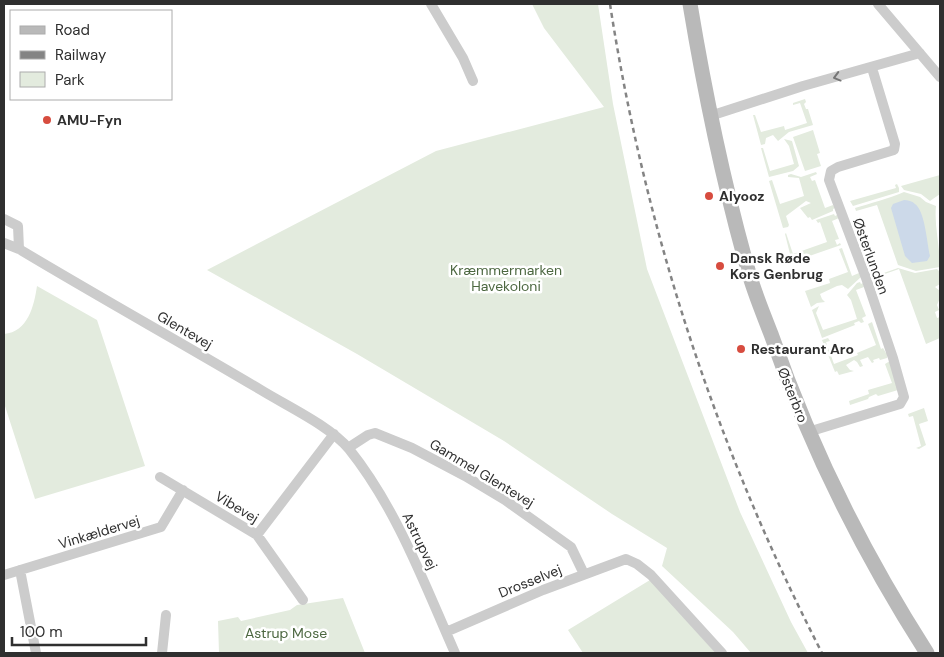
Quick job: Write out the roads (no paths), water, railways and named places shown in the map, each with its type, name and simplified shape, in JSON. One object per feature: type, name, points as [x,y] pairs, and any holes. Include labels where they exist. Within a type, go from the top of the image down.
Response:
[{"type":"street","points":[[431,4],[463,58],[473,81]]},
{"type":"street","name":"Østerbro","points":[[690,4],[724,182],[749,272],[781,364],[808,432],[849,518],[878,573],[927,653]]},
{"type":"street","points":[[878,4],[940,77]]},
{"type":"street","points":[[710,116],[803,86],[920,53]]},
{"type":"street","name":"Østerlunden","points":[[808,432],[900,404],[904,397],[865,278],[828,180],[831,171],[838,167],[894,150],[895,144],[872,68]]},
{"type":"street","points":[[4,219],[18,226],[18,249]]},
{"type":"street","name":"Glentevej","points":[[4,243],[18,249],[241,378],[334,434],[348,448]]},
{"type":"street","name":"Gammel Glentevej","points":[[348,448],[368,435],[375,433],[412,448],[465,476],[504,500],[571,547],[584,574]]},
{"type":"street","points":[[257,534],[334,434]]},
{"type":"street","name":"Astrupvej","points":[[348,448],[374,485],[400,528],[455,653]]},
{"type":"street","name":"Vibevej","points":[[160,477],[257,534],[303,600]]},
{"type":"street","name":"Vinkældervej","points":[[4,575],[161,527],[183,490]]},
{"type":"street","name":"Drosselvej","points":[[446,632],[543,590],[626,559],[637,564],[651,575],[722,653]]},
{"type":"street","points":[[20,570],[36,653]]},
{"type":"street","points":[[162,653],[166,615]]},
{"type":"water","points":[[904,200],[914,203],[921,213],[930,256],[927,261],[912,263],[905,256],[891,208],[893,204]]},
{"type":"railway","points":[[610,4],[625,89],[643,172],[665,255],[690,337],[718,418],[750,497],[784,576],[822,653]]},
{"type":"place","name":"AMU-Fyn","points":[[47,120]]},
{"type":"place","name":"Alyooz","points":[[709,196]]},
{"type":"place","name":"Dansk Røde Kors Genbrug","points":[[720,266]]},
{"type":"place","name":"Restaurant Aro","points":[[741,349]]},
{"type":"park label","name":"Kræmmermarken Havekoloni","points":[[506,278]]},
{"type":"park label","name":"Astrup Mose","points":[[286,633]]}]
